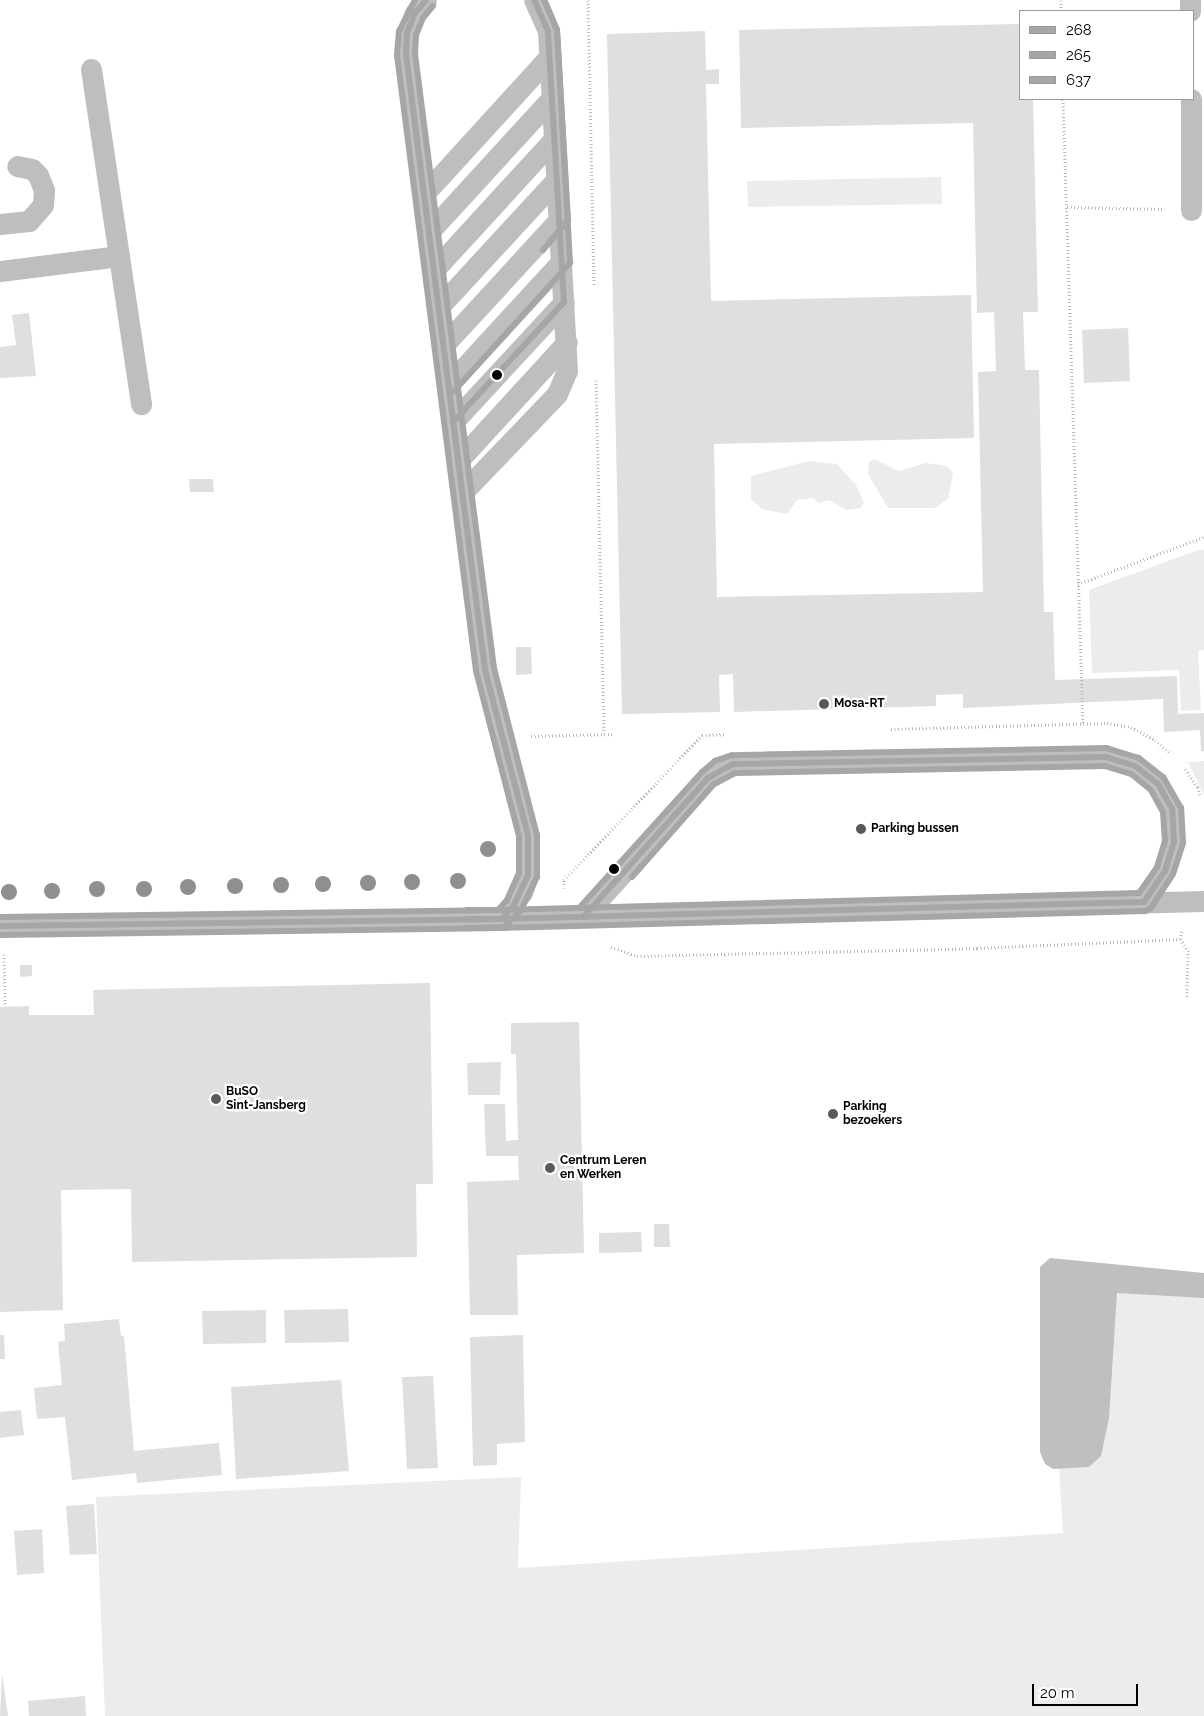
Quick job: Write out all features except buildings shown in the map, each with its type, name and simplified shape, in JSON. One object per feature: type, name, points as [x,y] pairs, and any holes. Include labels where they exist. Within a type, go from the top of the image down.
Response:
[{"type":"lane","points":[[426,0],[414,13],[407,32],[406,54],[485,670],[525,819],[529,858],[522,892],[502,919]]},
{"type":"lane","points":[[462,493],[557,394],[567,371],[567,342],[548,31],[534,0]]},
{"type":"lane","points":[[424,194],[550,56]]},
{"type":"lane","points":[[91,69],[140,404]]},
{"type":"lane","points":[[428,232],[552,98]]},
{"type":"lane","points":[[1191,100],[1191,210]]},
{"type":"lane","points":[[434,270],[555,138]]},
{"type":"lane","points":[[0,224],[29,221],[43,205],[44,190],[38,175],[32,169],[17,166]]},
{"type":"lane","points":[[438,308],[557,179]]},
{"type":"lane","points":[[443,346],[559,220]]},
{"type":"lane","points":[[0,271],[119,256]]},
{"type":"lane","points":[[448,385],[562,261]]},
{"type":"lane","points":[[453,422],[564,302]]},
{"type":"lane","points":[[458,461],[567,342]]},
{"type":"lane","points":[[584,916],[708,778],[719,769],[733,764],[1106,758],[1135,766],[1158,784],[1172,809],[1174,842],[1165,871],[1144,902]]},
{"type":"lane","points":[[2,926],[502,919],[1204,901]]},
{"type":"path","points":[[1063,100],[1083,724]]},
{"type":"path","points":[[1066,208],[1191,210]]},
{"type":"path","points":[[1078,584],[1204,537]]},
{"type":"path","points":[[503,736],[616,734]]},
{"type":"path","points":[[2,926],[6,1004]]},
{"type":"path","points":[[1180,939],[1188,950],[1187,997]]},
{"type":"shaded area","points":[[941,177],[942,204],[748,207],[747,181]]},
{"type":"shaded area","points":[[874,459],[899,471],[926,463],[947,466],[953,473],[948,499],[935,508],[888,508],[868,474],[869,462]]},
{"type":"shaded area","points":[[809,461],[837,464],[856,485],[864,503],[860,508],[846,510],[829,500],[819,503],[813,498],[797,500],[787,514],[762,509],[751,499],[751,476]]},
{"type":"shaded area","points":[[1198,550],[1204,550],[1204,650],[1198,651],[1201,710],[1181,711],[1179,670],[1092,673],[1089,590]]},
{"type":"shaded area","points":[[1204,761],[1204,795],[1188,762]]},
{"type":"shaded area","points":[[1050,1258],[1204,1273],[1204,1298],[1117,1293],[1109,1418],[1101,1456],[1089,1467],[1053,1469],[1045,1464],[1040,1452],[1040,1267]]},
{"type":"shaded area","points":[[1070,1260],[1204,1275],[1204,1716],[105,1716],[96,1497],[521,1477],[518,1568],[1063,1533],[1055,1395],[1073,1301]]},
{"type":"transit line","name":"265","points":[[415,0],[399,31],[397,55],[476,671],[519,836],[519,873],[507,900],[498,910],[467,910]]},
{"type":"transit line","name":"268","points":[[426,0],[415,13],[407,33],[406,54],[485,670],[528,835],[528,875],[514,905],[502,919],[467,919]]},
{"type":"transit line","name":"268","points":[[453,422],[564,302],[548,31],[534,0]]},
{"type":"transit line","name":"265","points":[[454,391],[570,263],[557,30],[544,0]]},
{"type":"transit line","name":"637","points":[[543,250],[568,220],[557,30],[544,0]]},
{"type":"transit line","name":"637","points":[[433,6],[423,18],[416,35],[415,54],[494,668],[537,835],[537,877],[521,910],[504,927],[467,928]]},
{"type":"transit line","name":"265","points":[[0,935],[502,928],[1145,911],[1151,908],[1173,874],[1183,843],[1181,808],[1163,777],[1139,758],[1107,748],[732,755],[715,761],[702,772],[579,908]]},
{"type":"transit line","name":"268","points":[[0,926],[502,919],[1144,902],[1165,871],[1174,842],[1172,809],[1158,784],[1135,766],[1106,757],[733,764],[708,778],[584,916]]},
{"type":"transit line","name":"637","points":[[0,917],[502,910],[1139,893],[1157,867],[1165,841],[1163,812],[1151,790],[1131,774],[1105,766],[735,773],[714,784],[632,877]]},
{"type":"place","name":"Mosa-RT","points":[[824,704]]},
{"type":"place","name":"Parking bussen","points":[[861,829]]},
{"type":"place","name":"BuSO Sint-Jansberg","points":[[216,1099]]},
{"type":"place","name":"Parking bezoekers","points":[[833,1114]]},
{"type":"place","name":"Centrum Leren en Werken","points":[[550,1168]]}]
